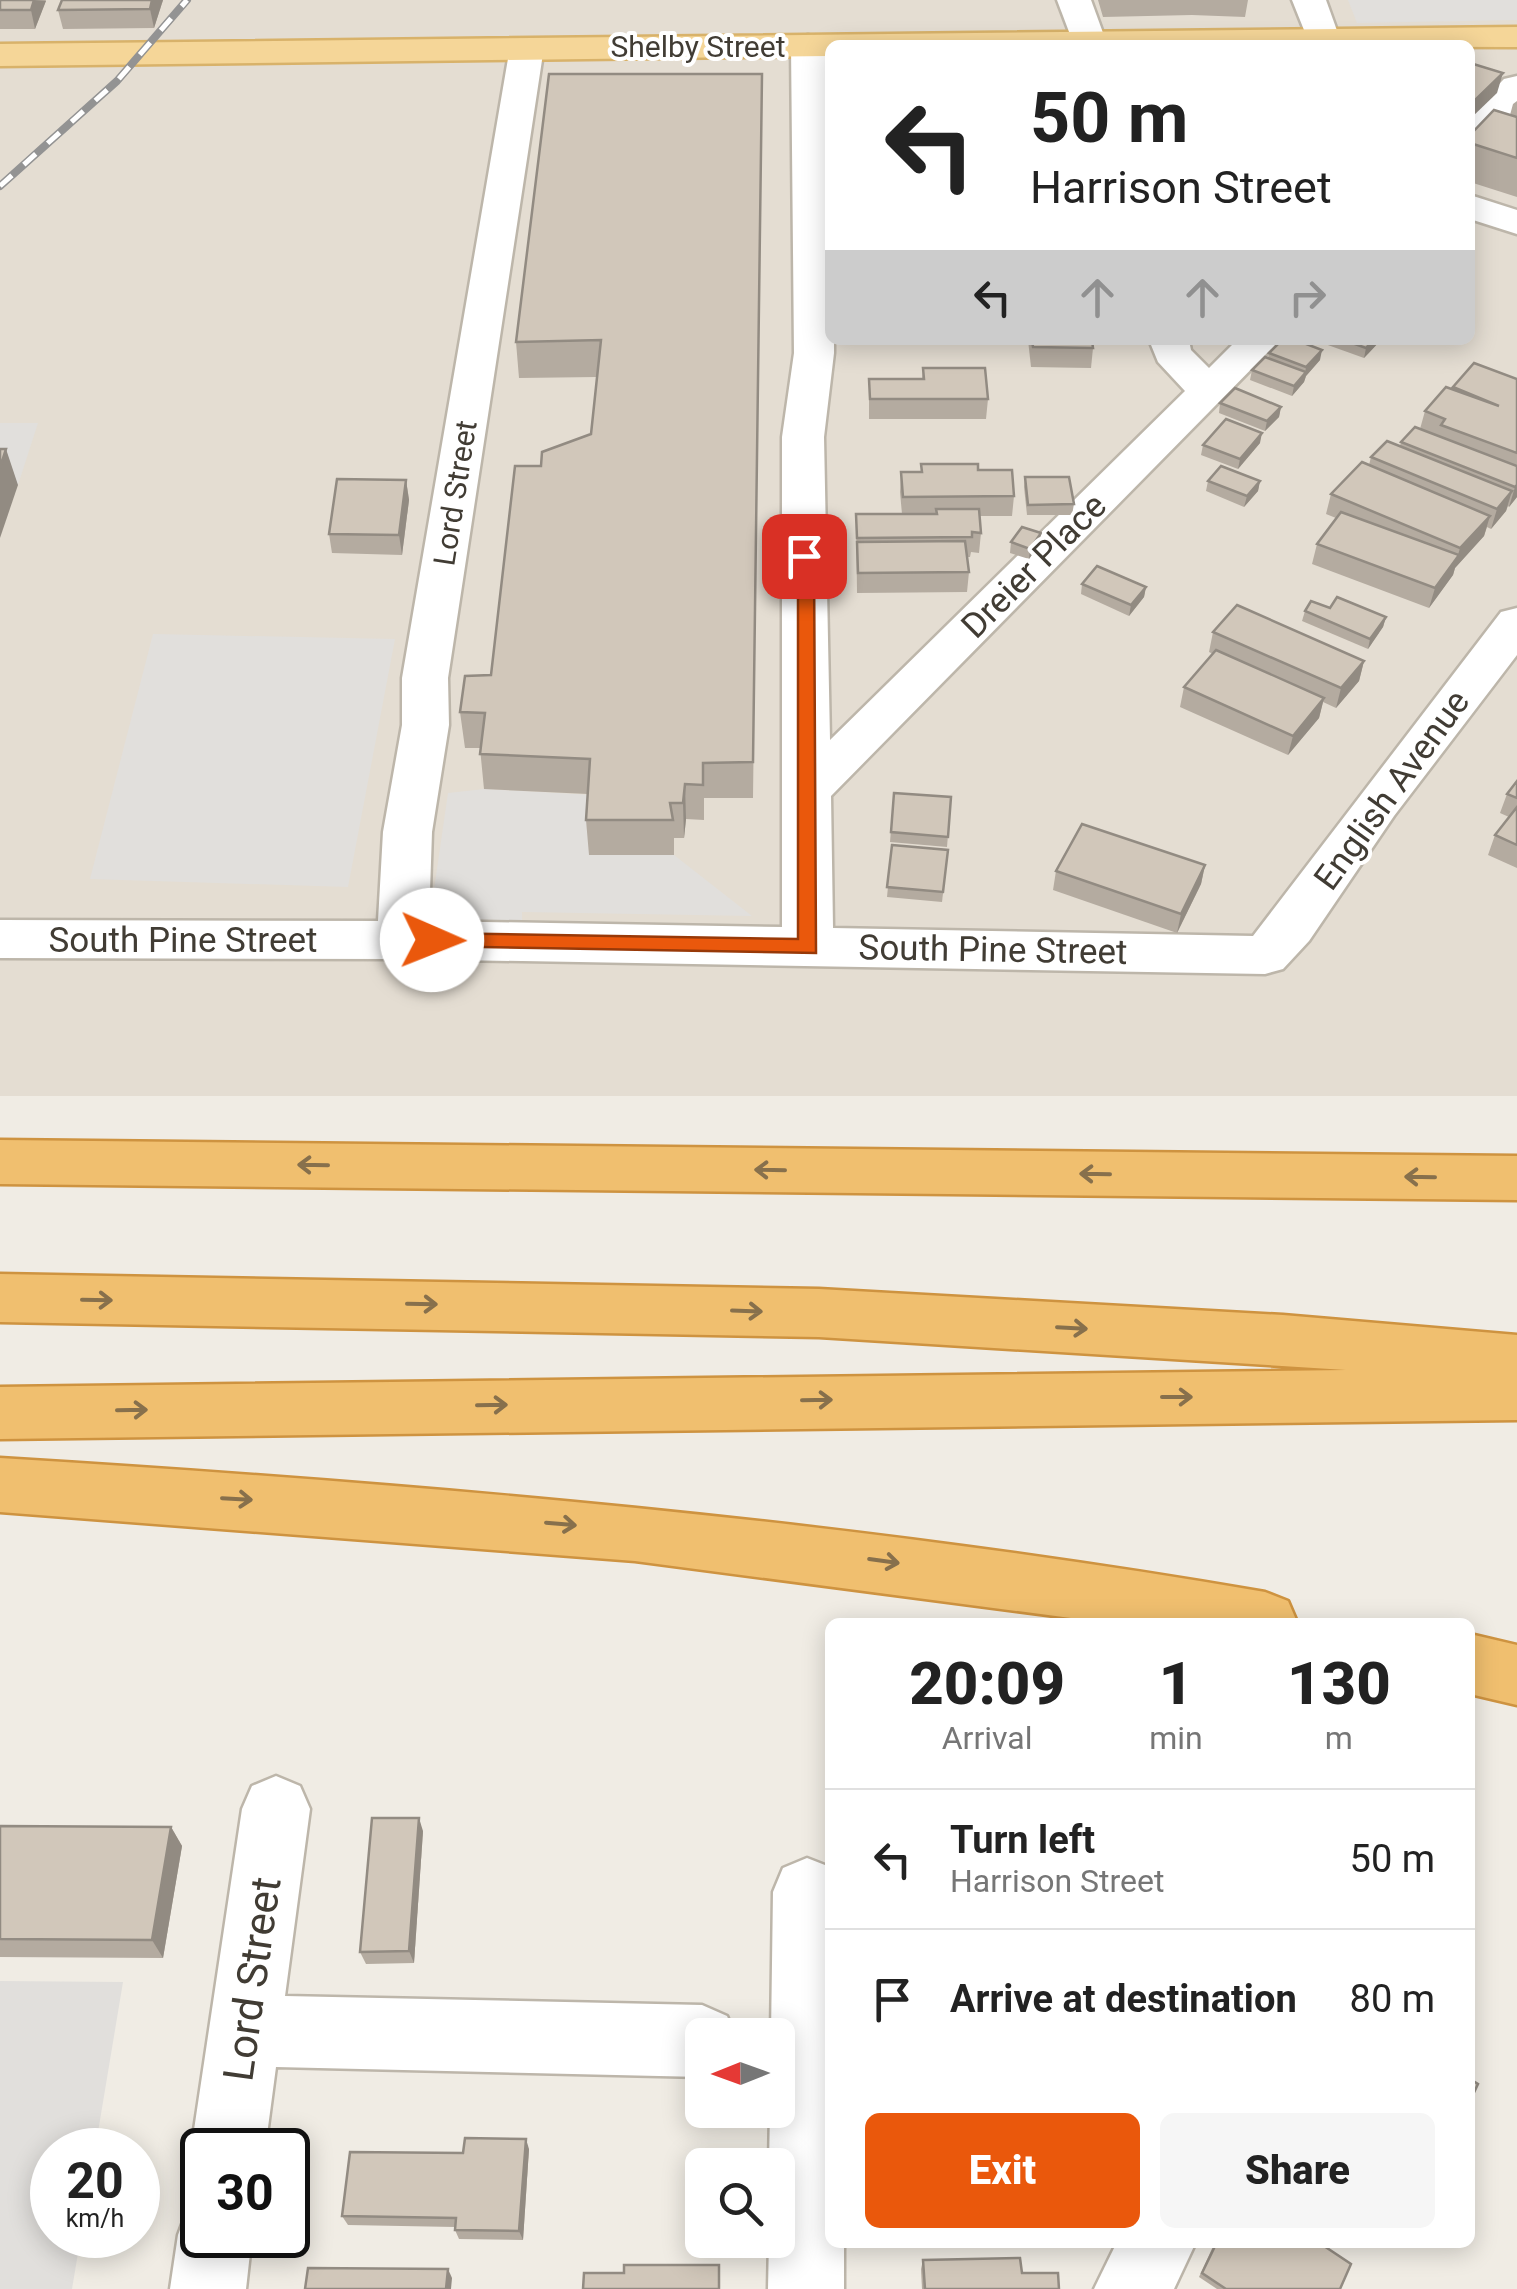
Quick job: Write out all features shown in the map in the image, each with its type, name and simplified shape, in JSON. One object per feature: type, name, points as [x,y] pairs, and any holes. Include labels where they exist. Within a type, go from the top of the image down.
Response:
[{"type":"highway","points":[[0,1162],[1517,1178]]},
{"type":"highway","points":[[0,1298],[819,1314],[1284,1340],[1517,1360]]},
{"type":"highway","points":[[0,1412],[1517,1394]]},
{"type":"highway","points":[[0,1485],[380,1508],[710,1538],[1045,1584],[1242,1618]]},
{"type":"highway","points":[[1475,1665],[1517,1675]]},
{"type":"main road","name":"Shelby Street","points":[[1206,40],[1517,37]]},
{"type":"main road","name":"Shelby Street","points":[[0,55],[825,45]]},
{"type":"street","points":[[1074,0],[1090,40]]},
{"type":"street","points":[[1309,0],[1323,39]]},
{"type":"street","points":[[808,45],[814,353],[803,438],[808,947]]},
{"type":"street","name":"Lord Street","points":[[402,940],[408,886],[406,854],[430,716],[425,678],[527,47]]},
{"type":"street","points":[[1475,129],[1517,87]]},
{"type":"street","points":[[1475,208],[1517,223]]},
{"type":"street","points":[[1170,345],[1172,353],[1208,391]]},
{"type":"street","name":"Dreier Place","points":[[808,791],[1255,345]]},
{"type":"street","name":"English Avenue","points":[[1265,955],[1291,928],[1376,804],[1517,623]]},
{"type":"street","name":"South Pine Street","points":[[0,939],[402,940],[1265,955]]},
{"type":"street","name":"Lord Street","points":[[231,2128],[276,1809]]},
{"type":"street","points":[[794,2018],[807,1892]]},
{"type":"street","points":[[245,2031],[685,2040]]},
{"type":"street","points":[[795,2095],[806,2289]]},
{"type":"street","points":[[1132,2289],[1156,2248]]},
{"type":"street","points":[[208,2289],[213,2258]]},
{"type":"shaded area","points":[[0,0],[1517,0],[1517,1096],[0,1096]]},
{"type":"shaded area","points":[[1348,0],[1517,0],[1517,20],[1357,23]]},
{"type":"shaded area","points":[[0,423],[38,423],[18,485],[0,485]]},
{"type":"shaded area","points":[[153,634],[395,639],[348,887],[90,879]]},
{"type":"shaded area","points":[[484,789],[593,795],[590,855],[674,855],[752,916],[522,912],[522,928],[429,924],[448,793]]},
{"type":"shaded area","points":[[0,1981],[123,1982],[99,2128],[30,2128],[30,2258],[77,2258],[72,2289],[0,2289]]},
{"type":"building","points":[[0,0],[34,0],[31,10],[0,10]]},
{"type":"building","points":[[62,0],[152,0],[150,9],[58,10]]},
{"type":"building","points":[[1475,65],[1503,73],[1475,100]]},
{"type":"building","points":[[549,74],[762,74],[753,762],[703,763],[703,785],[685,784],[683,803],[670,803],[673,820],[586,820],[590,759],[480,754],[485,713],[460,712],[465,676],[491,675],[515,466],[541,466],[542,452],[591,434],[601,340],[516,342]]},
{"type":"building","points":[[1494,110],[1517,117],[1517,158],[1475,145],[1475,130]]},
{"type":"building","points":[[1093,345],[1093,348],[1033,347]]},
{"type":"building","points":[[1277,345],[1309,345],[1322,350],[1306,367],[1269,353]]},
{"type":"building","points":[[1265,357],[1306,372],[1294,386],[1252,370]]},
{"type":"building","points":[[1474,363],[1517,379],[1517,453],[1441,425],[1445,419],[1425,411],[1446,387],[1499,406],[1453,387]]},
{"type":"building","points":[[923,368],[985,368],[988,399],[870,399],[869,379],[924,379]]},
{"type":"building","points":[[1235,388],[1281,407],[1267,421],[1220,403]]},
{"type":"building","points":[[1226,419],[1262,433],[1240,459],[1203,445]]},
{"type":"building","points":[[1415,427],[1517,466],[1517,485],[1401,442]]},
{"type":"building","points":[[1387,441],[1512,491],[1497,509],[1371,457]]},
{"type":"building","points":[[1362,462],[1490,516],[1460,548],[1331,494]]},
{"type":"building","points":[[921,464],[978,464],[978,470],[1012,470],[1014,496],[903,497],[901,472],[922,472]]},
{"type":"building","points":[[1221,466],[1260,481],[1247,496],[1208,481]]},
{"type":"building","points":[[1025,477],[1069,477],[1074,504],[1028,505]]},
{"type":"building","points":[[337,479],[406,480],[399,535],[329,534]]},
{"type":"building","points":[[936,509],[979,509],[981,533],[972,532],[972,537],[857,538],[856,514],[937,514]]},
{"type":"building","points":[[1341,512],[1459,555],[1435,588],[1317,544]]},
{"type":"building","points":[[1022,527],[1041,533],[1030,549],[1011,542]]},
{"type":"building","points":[[965,541],[969,572],[858,573],[857,542]]},
{"type":"building","points":[[1097,566],[1146,587],[1131,605],[1082,584]]},
{"type":"building","points":[[1337,597],[1386,617],[1370,639],[1305,611],[1311,601],[1330,608]]},
{"type":"building","points":[[1237,605],[1364,661],[1341,688],[1213,632]]},
{"type":"building","points":[[1216,650],[1324,698],[1293,736],[1184,687]]},
{"type":"building","points":[[1517,781],[1517,798],[1507,794]]},
{"type":"building","points":[[894,793],[951,797],[948,837],[891,832]]},
{"type":"building","points":[[1517,807],[1517,845],[1495,835]]},
{"type":"building","points":[[1082,824],[1205,865],[1181,914],[1056,871]]},
{"type":"building","points":[[892,845],[948,850],[943,892],[887,887]]},
{"type":"building","points":[[372,1818],[419,1818],[409,1951],[360,1952]]},
{"type":"building","points":[[0,1826],[171,1827],[152,1940],[0,1939]]},
{"type":"building","points":[[465,2138],[526,2139],[519,2231],[455,2230],[456,2218],[342,2216],[350,2152],[463,2153]]},
{"type":"building","points":[[1214,2248],[1327,2248],[1351,2264],[1340,2289],[1226,2289],[1202,2273]]},
{"type":"building","points":[[1020,2258],[1022,2273],[1058,2273],[1059,2289],[925,2289],[923,2260]]},
{"type":"building","points":[[624,2265],[719,2265],[719,2289],[583,2289],[584,2273],[624,2273]]},
{"type":"building","points":[[308,2268],[448,2269],[446,2289],[305,2289]]},
{"type":"railway","points":[[0,186],[117,81],[187,0]]},
{"type":"route","points":[[432,940],[808,947],[804,556]]}]
